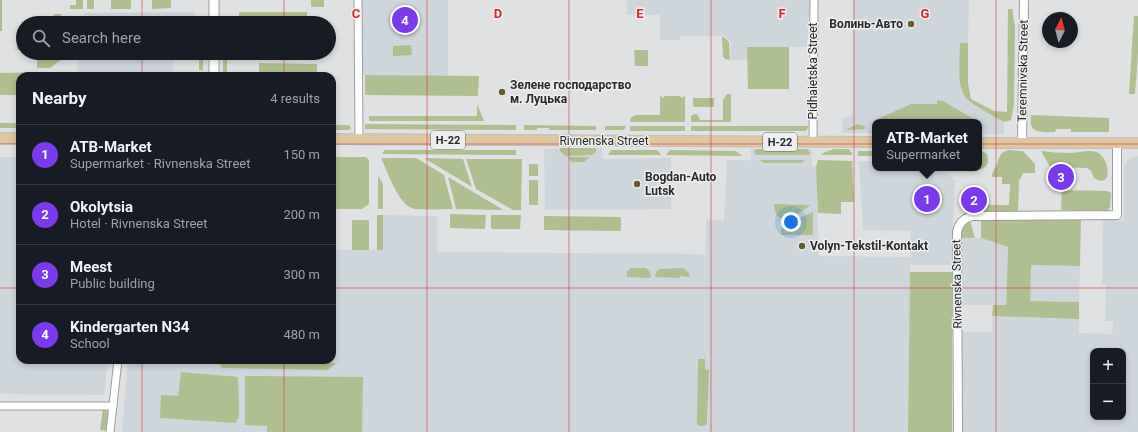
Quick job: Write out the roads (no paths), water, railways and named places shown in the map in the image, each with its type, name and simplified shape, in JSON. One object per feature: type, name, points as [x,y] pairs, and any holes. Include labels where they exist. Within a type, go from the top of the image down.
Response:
[{"type":"main road","points":[[214,0],[214,16]]},
{"type":"main road","points":[[214,60],[214,72]]},
{"type":"main road","points":[[0,138],[16,138]]},
{"type":"main road","name":"Rivnenska Street","points":[[336,139],[872,142]]},
{"type":"main road","points":[[982,143],[1138,143]]},
{"type":"street","points":[[358,0],[359,139]]},
{"type":"street","name":"Pidhaietska Street","points":[[813,142],[814,0]]},
{"type":"street","name":"Teremnivska Street","points":[[1022,143],[1024,0]]},
{"type":"street","name":"Rivnenska Street","points":[[958,432],[957,232],[959,225],[964,219],[972,216],[1117,215],[1117,144]]},
{"type":"street","points":[[110,432],[118,364]]},
{"type":"street","points":[[0,406],[113,406]]},
{"type":"place","name":"Kindergarten N34","points":[[405,20]]},
{"type":"place","name":"Волинь-Авто","points":[[911,24]]},
{"type":"place","name":"Зелене господарство м. Луцька","points":[[502,92]]},
{"type":"place","name":"Meest","points":[[1061,177]]},
{"type":"place","name":"Bogdan-Auto Lutsk","points":[[637,184]]},
{"type":"place","name":"ATB-Market","points":[[927,199]]},
{"type":"place","name":"Okolytsia","points":[[974,200]]},
{"type":"place","name":"Volyn-Tekstil-Kontakt","points":[[802,246]]}]
